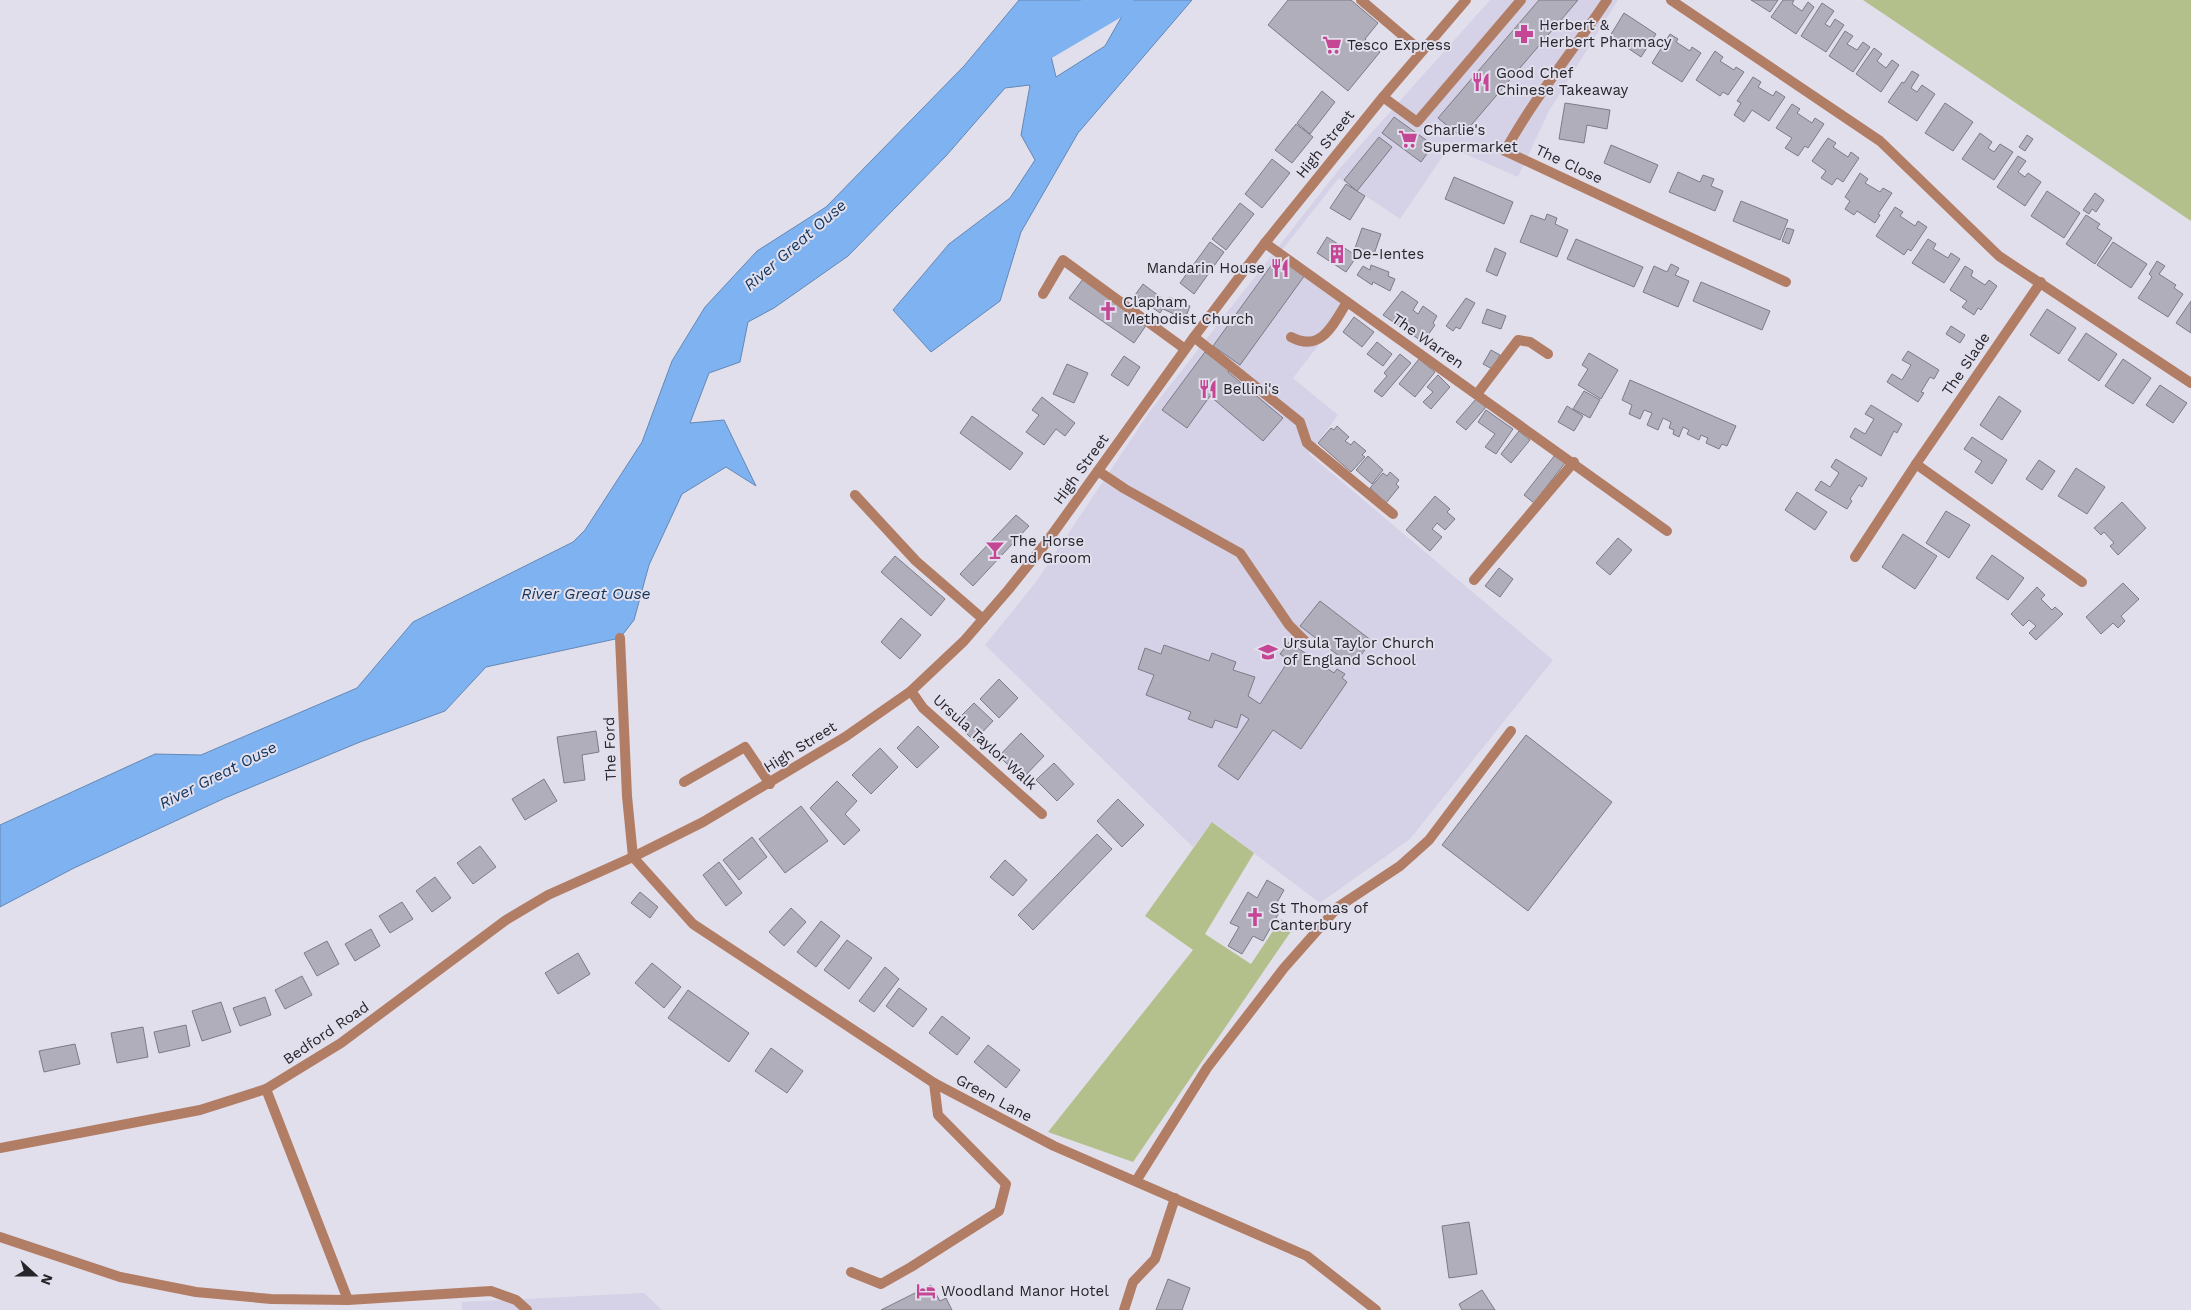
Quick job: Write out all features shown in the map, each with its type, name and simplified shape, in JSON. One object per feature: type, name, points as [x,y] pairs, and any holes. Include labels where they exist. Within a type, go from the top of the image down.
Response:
[{"type":"street","points":[[1361,0],[1421,52]]},
{"type":"street","name":"High Street","points":[[633,857],[703,822],[770,784],[845,737],[911,691],[939,666],[983,619],[1046,542],[1185,349],[1265,243],[1383,97],[1466,0]]},
{"type":"street","points":[[1383,97],[1417,122],[1521,0]]},
{"type":"street","name":"The Close","points":[[1607,0],[1520,124],[1505,151],[1786,282]]},
{"type":"street","points":[[1671,0],[1880,141],[1999,256],[2191,382]]},
{"type":"street","name":"The Warren","points":[[1265,243],[1574,462],[1667,531]]},
{"type":"street","points":[[1042,294],[1063,260],[1185,349]]},
{"type":"street","name":"The Slade","points":[[1855,557],[1916,464],[2041,282]]},
{"type":"street","points":[[1291,337],[1303,343],[1316,340],[1329,330],[1347,302]]},
{"type":"street","points":[[1194,337],[1300,422],[1307,443],[1393,514]]},
{"type":"street","points":[[1477,394],[1518,340],[1530,342],[1548,354]]},
{"type":"street","points":[[1474,580],[1574,462]]},
{"type":"street","points":[[1916,464],[2082,582]]},
{"type":"street","points":[[1098,471],[1125,489],[1240,553],[1289,625],[1307,643]]},
{"type":"street","points":[[855,495],[916,561],[983,619]]},
{"type":"street","name":"The Ford","points":[[620,638],[626,796],[633,857]]},
{"type":"street","name":"Ursula Taylor Walk","points":[[911,691],[923,708],[1042,814]]},
{"type":"street","points":[[1136,1181],[1207,1068],[1284,968],[1338,907],[1400,866],[1429,840],[1511,731]]},
{"type":"street","points":[[684,782],[745,747],[770,784]]},
{"type":"street","name":"Green Lane","points":[[633,857],[693,924],[934,1083],[1054,1146],[1307,1256],[1376,1310]]},
{"type":"street","name":"Bedford Road","points":[[0,1148],[200,1110],[266,1089],[341,1043],[506,920],[548,895],[633,857]]},
{"type":"street","points":[[851,1272],[880,1284],[911,1267],[999,1211],[1006,1184],[938,1115],[934,1083]]},
{"type":"street","points":[[266,1089],[348,1300]]},
{"type":"street","points":[[1124,1310],[1132,1282],[1155,1259],[1175,1198]]},
{"type":"street","points":[[0,1237],[120,1277],[196,1292],[271,1298],[348,1300],[491,1291],[516,1300],[527,1310]]},
{"type":"shaded area","name":"Ursula Taylor Church of England School","points":[[1490,0],[1618,0],[1549,111],[1518,177],[1449,147],[1400,219],[1339,178],[1282,250],[1352,302],[1293,378],[1338,415],[1309,454],[1553,660],[1410,839],[1320,903],[1213,822],[1193,847],[985,645],[1036,582],[1150,411],[1340,168]]},
{"type":"shaded area","points":[[644,1293],[662,1310],[462,1310],[462,1302]]},
{"type":"green space","points":[[1863,0],[2191,0],[2191,221]]},
{"type":"green space","points":[[1212,822],[1254,853],[1205,934],[1251,964],[1281,919],[1294,927],[1133,1162],[1048,1132],[1193,950],[1145,916]]},
{"type":"water","name":"River Great Ouse","points":[[1019,0],[1090,0],[1051,56],[1056,77],[1105,46],[1131,0],[1192,0],[1078,133],[1021,232],[1000,301],[931,352],[893,310],[949,244],[1010,198],[1035,160],[1021,135],[1030,85],[1005,88],[946,156],[848,256],[774,308],[748,322],[740,362],[709,373],[690,423],[724,420],[756,486],[726,467],[682,494],[649,565],[634,620],[620,638],[486,667],[445,711],[360,742],[225,798],[74,868],[0,907],[0,825],[155,754],[201,755],[357,688],[413,622],[573,542],[585,530],[642,442],[672,361],[705,307],[757,251],[826,207],[964,66]]},
{"type":"building","name":"Tesco Express","points":[[1288,0],[1351,0],[1378,23],[1365,39],[1380,52],[1348,91],[1268,25]]},
{"type":"building","points":[[1539,0],[1578,0],[1461,137],[1438,118]]},
{"type":"building","points":[[1751,0],[1778,0],[1770,12]]},
{"type":"building","points":[[1783,0],[1794,0],[1792,4],[1802,11],[1808,2],[1814,7],[1796,34],[1771,17]]},
{"type":"building","points":[[1822,3],[1834,11],[1825,24],[1830,27],[1835,19],[1844,25],[1826,52],[1801,36]]},
{"type":"building","points":[[1624,13],[1656,34],[1641,57],[1610,36]]},
{"type":"building","points":[[1845,31],[1853,36],[1847,44],[1857,50],[1863,42],[1870,47],[1853,72],[1829,56]]},
{"type":"building","points":[[1670,34],[1678,39],[1676,42],[1690,51],[1692,47],[1701,53],[1682,82],[1652,63]]},
{"type":"building","points":[[1874,48],[1882,54],[1877,61],[1886,68],[1892,60],[1899,65],[1881,92],[1856,74]]},
{"type":"building","points":[[1715,51],[1723,57],[1720,61],[1734,70],[1736,67],[1744,72],[1728,95],[1723,92],[1720,96],[1696,80]]},
{"type":"building","points":[[1912,71],[1919,75],[1911,88],[1917,92],[1922,85],[1935,94],[1917,121],[1888,102]]},
{"type":"building","points":[[1753,77],[1761,82],[1758,87],[1773,96],[1776,91],[1785,97],[1769,121],[1752,110],[1744,122],[1734,115],[1741,103],[1737,101]]},
{"type":"building","points":[[1322,91],[1335,102],[1310,134],[1297,123]]},
{"type":"building","points":[[1565,103],[1610,110],[1607,129],[1587,125],[1584,143],[1559,139]]},
{"type":"building","points":[[1945,103],[1973,122],[1953,151],[1925,133]]},
{"type":"building","points":[[1792,104],[1800,109],[1797,113],[1812,123],[1815,118],[1824,124],[1808,148],[1805,146],[1798,156],[1785,148],[1792,138],[1776,128]]},
{"type":"building","name":"Charlie's Supermarket","points":[[1394,117],[1433,145],[1421,162],[1382,133]]},
{"type":"building","points":[[1296,124],[1313,137],[1292,163],[1275,150]]},
{"type":"building","points":[[1980,133],[1992,142],[1988,148],[1994,152],[2000,144],[2013,152],[1994,180],[1962,159]]},
{"type":"building","points":[[2027,135],[2033,139],[2025,151],[2019,147]]},
{"type":"building","points":[[1379,137],[1392,147],[1357,191],[1344,180]]},
{"type":"building","points":[[1828,138],[1836,143],[1833,147],[1848,157],[1851,152],[1859,158],[1843,182],[1837,178],[1832,185],[1821,178],[1826,171],[1812,161]]},
{"type":"building","points":[[1611,145],[1658,165],[1650,183],[1604,163]]},
{"type":"building","points":[[2018,156],[2026,161],[2018,172],[2025,177],[2028,173],[2041,182],[2025,206],[1997,187]]},
{"type":"building","points":[[1272,159],[1290,173],[1262,208],[1245,194]]},
{"type":"building","points":[[1678,172],[1700,182],[1703,175],[1714,179],[1711,186],[1723,191],[1715,211],[1669,192]]},
{"type":"building","points":[[1860,173],[1868,179],[1865,183],[1880,192],[1883,188],[1892,193],[1878,214],[1880,215],[1875,223],[1857,211],[1854,215],[1845,209],[1850,201],[1845,197]]},
{"type":"building","points":[[1454,177],[1513,202],[1504,224],[1445,199]]},
{"type":"building","points":[[1346,184],[1365,196],[1350,220],[1330,208]]},
{"type":"building","points":[[2047,191],[2080,213],[2064,238],[2031,216]]},
{"type":"building","points":[[2095,193],[2104,200],[2096,212],[2092,209],[2089,214],[2083,210]]},
{"type":"building","points":[[1741,201],[1788,220],[1780,240],[1733,221]]},
{"type":"building","points":[[1240,203],[1254,214],[1226,250],[1212,239]]},
{"type":"building","points":[[1895,207],[1903,212],[1900,216],[1915,226],[1918,221],[1927,227],[1911,251],[1908,249],[1904,255],[1876,236]]},
{"type":"building","points":[[1547,214],[1557,218],[1555,224],[1568,230],[1557,257],[1520,242],[1531,215],[1545,220]]},
{"type":"building","points":[[2086,215],[2100,224],[2097,228],[2112,238],[2095,264],[2066,244]]},
{"type":"building","points":[[1362,228],[1381,234],[1373,257],[1354,251]]},
{"type":"building","points":[[1787,228],[1794,230],[1789,244],[1782,241]]},
{"type":"building","name":"De-Ientes","points":[[1327,237],[1357,256],[1346,272],[1317,253]]},
{"type":"building","points":[[1576,239],[1643,267],[1634,287],[1567,259]]},
{"type":"building","points":[[1928,239],[1936,244],[1933,249],[1948,258],[1951,253],[1960,259],[1944,283],[1912,263]]},
{"type":"building","points":[[1210,242],[1224,252],[1194,294],[1180,283]]},
{"type":"building","points":[[2113,242],[2147,264],[2131,288],[2097,265]]},
{"type":"building","points":[[1495,248],[1506,253],[1497,276],[1486,271]]},
{"type":"building","points":[[1278,256],[1305,275],[1240,365],[1213,346]]},
{"type":"building","points":[[2157,261],[2165,266],[2159,274],[2176,285],[2174,288],[2183,294],[2168,317],[2138,298],[2152,277],[2149,274]]},
{"type":"building","points":[[1671,264],[1679,268],[1675,275],[1689,281],[1678,307],[1643,292],[1654,266],[1667,272]]},
{"type":"building","points":[[1371,265],[1389,272],[1388,276],[1395,279],[1390,291],[1373,282],[1372,285],[1357,275],[1363,266],[1370,270]]},
{"type":"building","points":[[1965,266],[1973,271],[1971,276],[1985,285],[1989,280],[1997,286],[1981,310],[1978,308],[1974,315],[1962,307],[1967,301],[1950,290]]},
{"type":"building","name":"Clapham Methodist Church","points":[[1083,279],[1147,324],[1134,343],[1069,298]]},
{"type":"building","points":[[1701,282],[1770,311],[1762,330],[1693,301]]},
{"type":"building","points":[[1143,284],[1167,302],[1160,313],[1135,295]]},
{"type":"building","points":[[1402,291],[1418,302],[1413,310],[1418,314],[1423,306],[1437,316],[1433,323],[1435,325],[1423,342],[1383,315]]},
{"type":"building","points":[[1169,297],[1190,306],[1185,319],[1163,309]]},
{"type":"building","points":[[1466,298],[1475,303],[1460,329],[1456,327],[1453,331],[1446,326]]},
{"type":"building","points":[[2191,301],[2191,333],[2176,323]]},
{"type":"building","points":[[1487,309],[1506,316],[1501,329],[1482,323]]},
{"type":"building","points":[[2047,309],[2076,328],[2059,354],[2030,335]]},
{"type":"building","points":[[1354,317],[1374,332],[1362,347],[1343,332]]},
{"type":"building","points":[[1951,326],[1965,335],[1960,343],[1946,334]]},
{"type":"building","points":[[2086,333],[2117,354],[2099,381],[2068,360]]},
{"type":"building","points":[[1377,342],[1392,354],[1383,366],[1367,354]]},
{"type":"building","points":[[1491,350],[1500,355],[1492,369],[1483,364]]},
{"type":"building","points":[[1908,351],[1939,370],[1934,379],[1930,377],[1921,392],[1924,393],[1918,402],[1887,382],[1892,374],[1902,380],[1911,365],[1902,360]]},
{"type":"building","points":[[1205,352],[1229,370],[1228,372],[1283,418],[1263,441],[1210,396],[1187,428],[1162,410]]},
{"type":"building","points":[[1589,353],[1618,370],[1601,399],[1578,385],[1588,369],[1582,365]]},
{"type":"building","points":[[1400,354],[1411,363],[1382,397],[1374,391],[1387,376],[1384,373]]},
{"type":"building","points":[[1124,356],[1140,367],[1128,386],[1111,375]]},
{"type":"building","points":[[1419,359],[1435,372],[1415,397],[1399,384]]},
{"type":"building","points":[[2123,359],[2151,378],[2133,404],[2105,386]]},
{"type":"building","points":[[1067,364],[1088,373],[1074,403],[1053,394]]},
{"type":"building","points":[[1438,375],[1450,387],[1431,409],[1423,402],[1433,392],[1427,387]]},
{"type":"building","points":[[1630,380],[1736,426],[1727,446],[1722,444],[1719,449],[1706,443],[1708,438],[1701,435],[1699,440],[1687,434],[1689,430],[1683,427],[1679,437],[1673,434],[1674,430],[1669,428],[1671,422],[1663,418],[1658,430],[1647,425],[1652,413],[1644,410],[1640,419],[1629,414],[1632,405],[1622,400]]},
{"type":"building","points":[[2160,385],[2187,403],[2173,423],[2146,405]]},
{"type":"building","points":[[1584,391],[1600,400],[1590,418],[1573,409]]},
{"type":"building","points":[[1999,396],[2021,411],[2002,440],[1980,425]]},
{"type":"building","points":[[1042,397],[1075,423],[1065,436],[1056,429],[1044,445],[1026,432],[1039,415],[1032,410]]},
{"type":"building","points":[[1476,399],[1486,407],[1466,430],[1456,422]]},
{"type":"building","points":[[1871,405],[1902,424],[1897,433],[1894,431],[1881,456],[1850,437],[1855,428],[1865,434],[1874,419],[1865,414]]},
{"type":"building","points":[[1567,406],[1583,416],[1574,431],[1558,422]]},
{"type":"building","points":[[1486,410],[1513,429],[1496,454],[1485,447],[1495,434],[1478,422]]},
{"type":"building","points":[[972,416],[1023,453],[1010,470],[960,433]]},
{"type":"building","points":[[1337,426],[1349,437],[1345,441],[1351,445],[1354,441],[1366,451],[1362,455],[1365,457],[1351,472],[1318,443],[1331,428],[1334,430]]},
{"type":"building","points":[[1519,431],[1530,440],[1511,463],[1501,454]]},
{"type":"building","points":[[1972,437],[2007,460],[1992,484],[1975,472],[1982,461],[1964,449]]},
{"type":"building","points":[[1555,455],[1565,463],[1534,503],[1524,495]]},
{"type":"building","points":[[1368,456],[1383,470],[1372,484],[1356,470]]},
{"type":"building","points":[[1836,459],[1867,478],[1862,487],[1859,485],[1850,499],[1852,501],[1847,509],[1815,490],[1821,481],[1830,487],[1839,473],[1831,467]]},
{"type":"building","points":[[2039,460],[2055,471],[2042,490],[2026,479]]},
{"type":"building","points":[[2076,468],[2105,487],[2087,514],[2058,496]]},
{"type":"building","points":[[1390,472],[1399,480],[1396,484],[1399,487],[1386,503],[1370,488],[1383,473],[1387,476]]},
{"type":"building","points":[[1797,492],[1827,512],[1815,530],[1785,510]]},
{"type":"building","points":[[1435,496],[1450,509],[1447,512],[1455,519],[1445,530],[1437,523],[1432,529],[1442,537],[1430,551],[1406,530]]},
{"type":"building","points":[[2122,502],[2146,528],[2118,555],[2110,546],[2114,543],[2104,532],[2101,535],[2094,528]]},
{"type":"building","points":[[1946,511],[1970,525],[1949,558],[1926,543]]},
{"type":"building","name":"The Horse and Groom","points":[[1016,515],[1029,526],[973,586],[960,574]]},
{"type":"building","points":[[1903,534],[1937,556],[1915,589],[1882,567]]},
{"type":"building","points":[[1618,538],[1632,550],[1610,575],[1596,563]]},
{"type":"building","points":[[1992,555],[2024,578],[2008,600],[1976,578]]},
{"type":"building","points":[[895,556],[945,599],[931,616],[881,572]]},
{"type":"building","points":[[1499,568],[1513,579],[1500,597],[1485,586]]},
{"type":"building","points":[[2123,583],[2139,599],[2121,616],[2125,621],[2118,628],[2113,623],[2101,634],[2086,617]]},
{"type":"building","points":[[2037,587],[2045,595],[2041,599],[2052,610],[2055,607],[2063,614],[2036,640],[2029,633],[2036,626],[2029,620],[2023,626],[2011,614]]},
{"type":"building","points":[[1320,601],[1372,641],[1352,666],[1300,626]]},
{"type":"building","points":[[901,618],[921,635],[900,659],[881,642]]},
{"type":"building","points":[[1289,642],[1334,673],[1337,669],[1345,674],[1342,678],[1347,682],[1301,749],[1273,730],[1238,780],[1218,766],[1249,719],[1241,714],[1237,728],[1215,720],[1212,728],[1188,719],[1191,712],[1146,695],[1154,675],[1138,669],[1145,648],[1161,654],[1164,645],[1209,661],[1212,653],[1236,662],[1233,670],[1255,677],[1248,696],[1260,704],[1289,660],[1280,654]]},
{"type":"building","points":[[999,679],[1018,698],[999,718],[980,699]]},
{"type":"building","points":[[974,703],[993,721],[974,741],[955,722]]},
{"type":"building","points":[[918,726],[939,747],[917,768],[897,748]]},
{"type":"building","points":[[596,731],[599,752],[582,755],[585,780],[564,783],[557,737]]},
{"type":"building","points":[[1021,733],[1044,756],[1022,779],[999,756]]},
{"type":"building","points":[[1526,735],[1612,802],[1528,911],[1442,845]]},
{"type":"building","points":[[880,748],[898,767],[871,794],[852,775]]},
{"type":"building","points":[[1054,763],[1074,784],[1057,801],[1036,780]]},
{"type":"building","points":[[544,779],[557,801],[525,820],[512,799]]},
{"type":"building","points":[[837,781],[857,801],[845,814],[860,830],[844,845],[810,808]]},
{"type":"building","points":[[1118,799],[1144,825],[1122,847],[1097,821]]},
{"type":"building","points":[[801,806],[828,841],[785,873],[759,839]]},
{"type":"building","points":[[1097,834],[1112,849],[1033,930],[1018,915]]},
{"type":"building","points":[[752,837],[767,857],[739,880],[723,860]]},
{"type":"building","points":[[480,846],[496,867],[473,884],[457,863]]},
{"type":"building","points":[[1005,860],[1027,880],[1013,896],[990,877]]},
{"type":"building","points":[[719,862],[742,893],[726,906],[703,875]]},
{"type":"building","points":[[435,877],[451,898],[432,912],[416,891]]},
{"type":"building","name":"St Thomas of Canterbury","points":[[1267,880],[1284,890],[1274,908],[1280,911],[1263,941],[1253,936],[1242,954],[1228,946],[1239,927],[1230,923],[1248,892],[1257,898]]},
{"type":"building","points":[[640,892],[658,907],[650,918],[631,903]]},
{"type":"building","points":[[402,902],[413,919],[390,933],[379,916]]},
{"type":"building","points":[[791,908],[806,922],[784,946],[769,932]]},
{"type":"building","points":[[821,921],[840,936],[816,967],[797,952]]},
{"type":"building","points":[[371,929],[380,946],[355,961],[345,944]]},
{"type":"building","points":[[847,940],[872,958],[849,989],[824,970]]},
{"type":"building","points":[[327,941],[339,964],[317,976],[304,953]]},
{"type":"building","points":[[578,953],[590,974],[558,994],[545,973]]},
{"type":"building","points":[[652,963],[681,987],[664,1008],[635,983]]},
{"type":"building","points":[[885,967],[899,979],[874,1012],[859,1001]]},
{"type":"building","points":[[302,976],[312,995],[285,1009],[275,990]]},
{"type":"building","points":[[899,988],[927,1009],[913,1027],[886,1006]]},
{"type":"building","points":[[688,990],[749,1033],[729,1062],[668,1018]]},
{"type":"building","points":[[265,997],[271,1015],[240,1026],[233,1008]]},
{"type":"building","points":[[221,1002],[231,1032],[202,1041],[192,1011]]},
{"type":"building","points":[[942,1016],[970,1038],[957,1055],[929,1033]]},
{"type":"building","points":[[186,1025],[190,1046],[159,1053],[154,1032]]},
{"type":"building","points":[[143,1027],[148,1057],[117,1063],[111,1033]]},
{"type":"building","points":[[75,1044],[80,1064],[44,1072],[39,1051]]},
{"type":"building","points":[[988,1045],[1020,1070],[1006,1088],[974,1062]]},
{"type":"building","points":[[771,1048],[803,1071],[787,1093],[755,1071]]},
{"type":"building","points":[[1469,1222],[1477,1274],[1449,1278],[1442,1226]]},
{"type":"building","points":[[1168,1279],[1190,1288],[1182,1310],[1156,1310]]},
{"type":"building","name":"Woodland Manor Hotel","points":[[931,1285],[940,1301],[946,1298],[952,1310],[881,1310]]},
{"type":"building","points":[[1482,1290],[1495,1310],[1462,1310],[1459,1304]]},
{"type":"waterway","name":"River Great Ouse","points":[[1031,50],[1116,0]]},
{"type":"place","name":"Herbert & Herbert Pharmacy","points":[[1524,34]]},
{"type":"place","name":"Tesco Express","points":[[1332,45]]},
{"type":"place","name":"Good Chef Chinese Takeaway","points":[[1481,82]]},
{"type":"place","name":"Charlie's Supermarket","points":[[1408,139]]},
{"type":"place","name":"De-Ientes","points":[[1337,254]]},
{"type":"place","name":"Mandarin House","points":[[1280,268]]},
{"type":"place","name":"Clapham Methodist Church","points":[[1108,311]]},
{"type":"place","name":"Bellini's","points":[[1208,389]]},
{"type":"place","name":"The Horse and Groom","points":[[995,550]]},
{"type":"place","name":"Ursula Taylor Church of England School","points":[[1268,652]]},
{"type":"place","name":"St Thomas of Canterbury","points":[[1255,917]]},
{"type":"place","name":"Woodland Manor Hotel","points":[[926,1291]]}]
